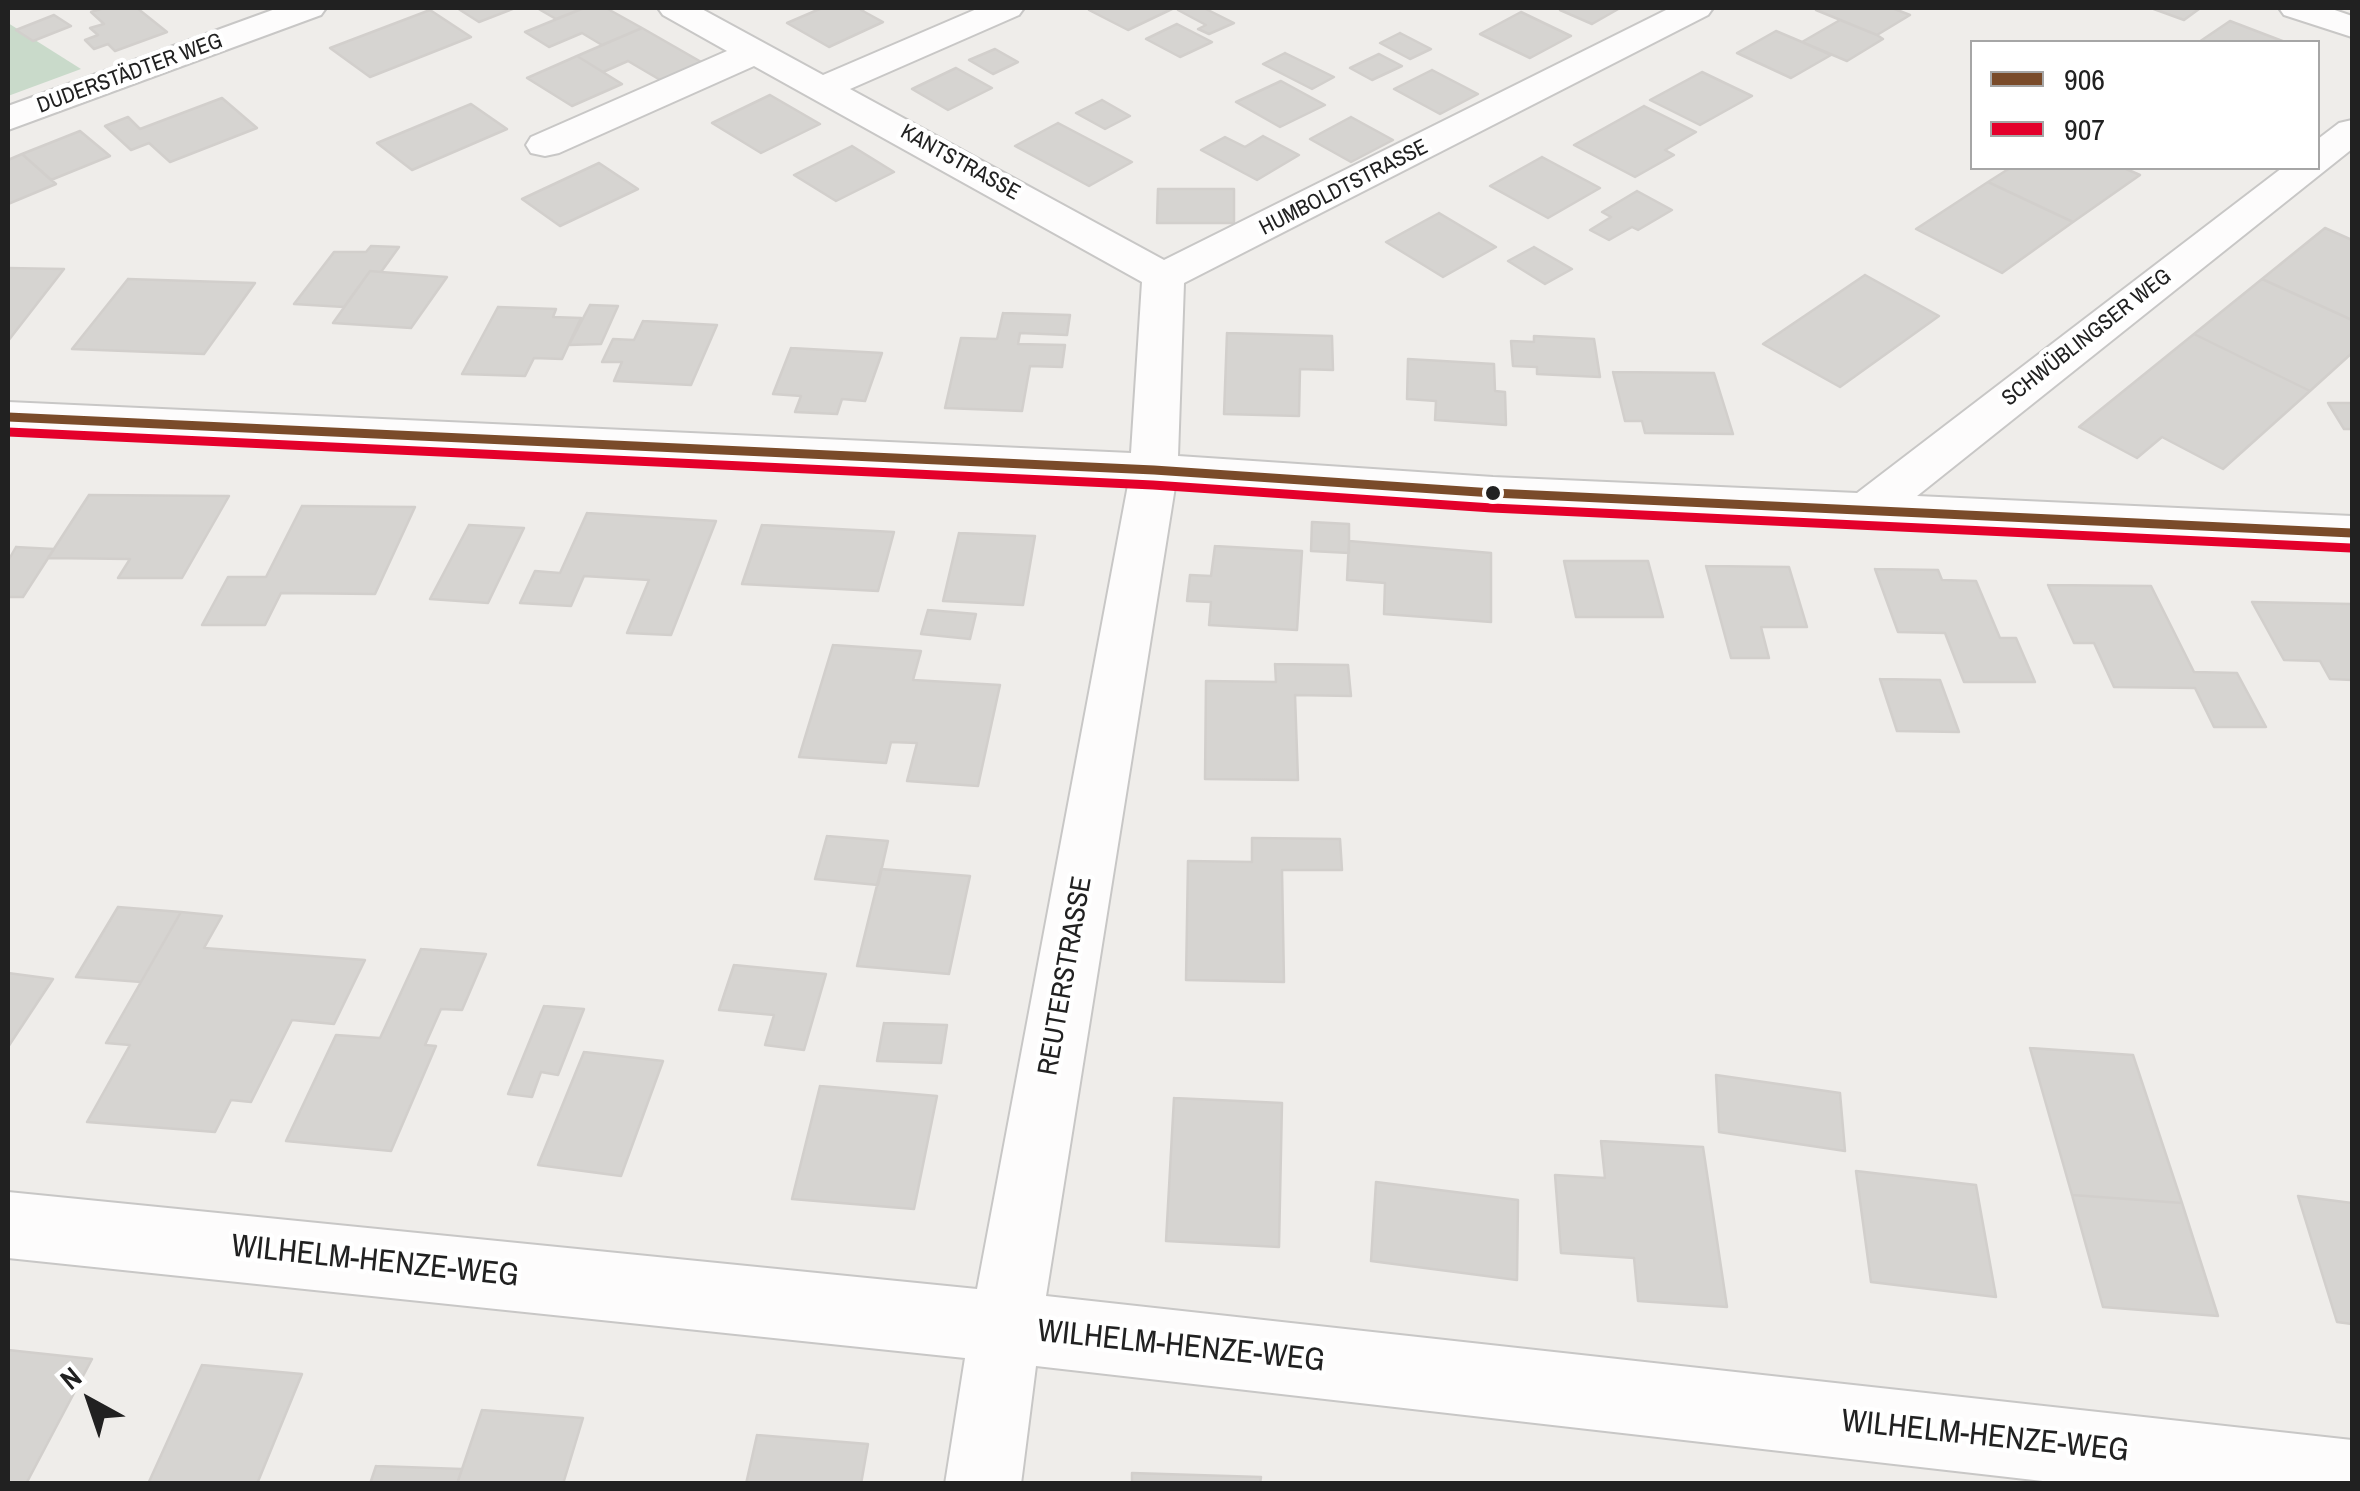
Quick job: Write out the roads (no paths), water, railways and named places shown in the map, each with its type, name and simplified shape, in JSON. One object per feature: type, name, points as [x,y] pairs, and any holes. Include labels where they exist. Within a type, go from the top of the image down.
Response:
[{"type":"street","name":"KANTSTRASSE","points":[[676,8],[1163,277]]},
{"type":"street","points":[[825,87],[1007,8]]},
{"type":"street","name":"HUMBOLDTSTRASSE","points":[[1163,277],[1696,8]]},
{"type":"street","points":[[2296,8],[2352,27]]},
{"type":"street","name":"DUDERSTÄDTER WEG","points":[[8,119],[299,9]]},
{"type":"street","points":[[545,145],[756,52]]},
{"type":"street","points":[[2320,156],[2352,131]]},
{"type":"street","name":"SCHWÜBLINGSER WEG","points":[[1869,509],[2303,170]]},
{"type":"street","points":[[1154,470],[1163,277]]},
{"type":"street","points":[[8,418],[1154,470],[1492,493],[2352,533]]},
{"type":"street","name":"REUTERSTRASSE","points":[[983,1484],[1005,1327],[1154,470]]},
{"type":"street","name":"WILHELM-HENZE-WEG","points":[[8,1225],[1005,1327],[2352,1478]]}]
